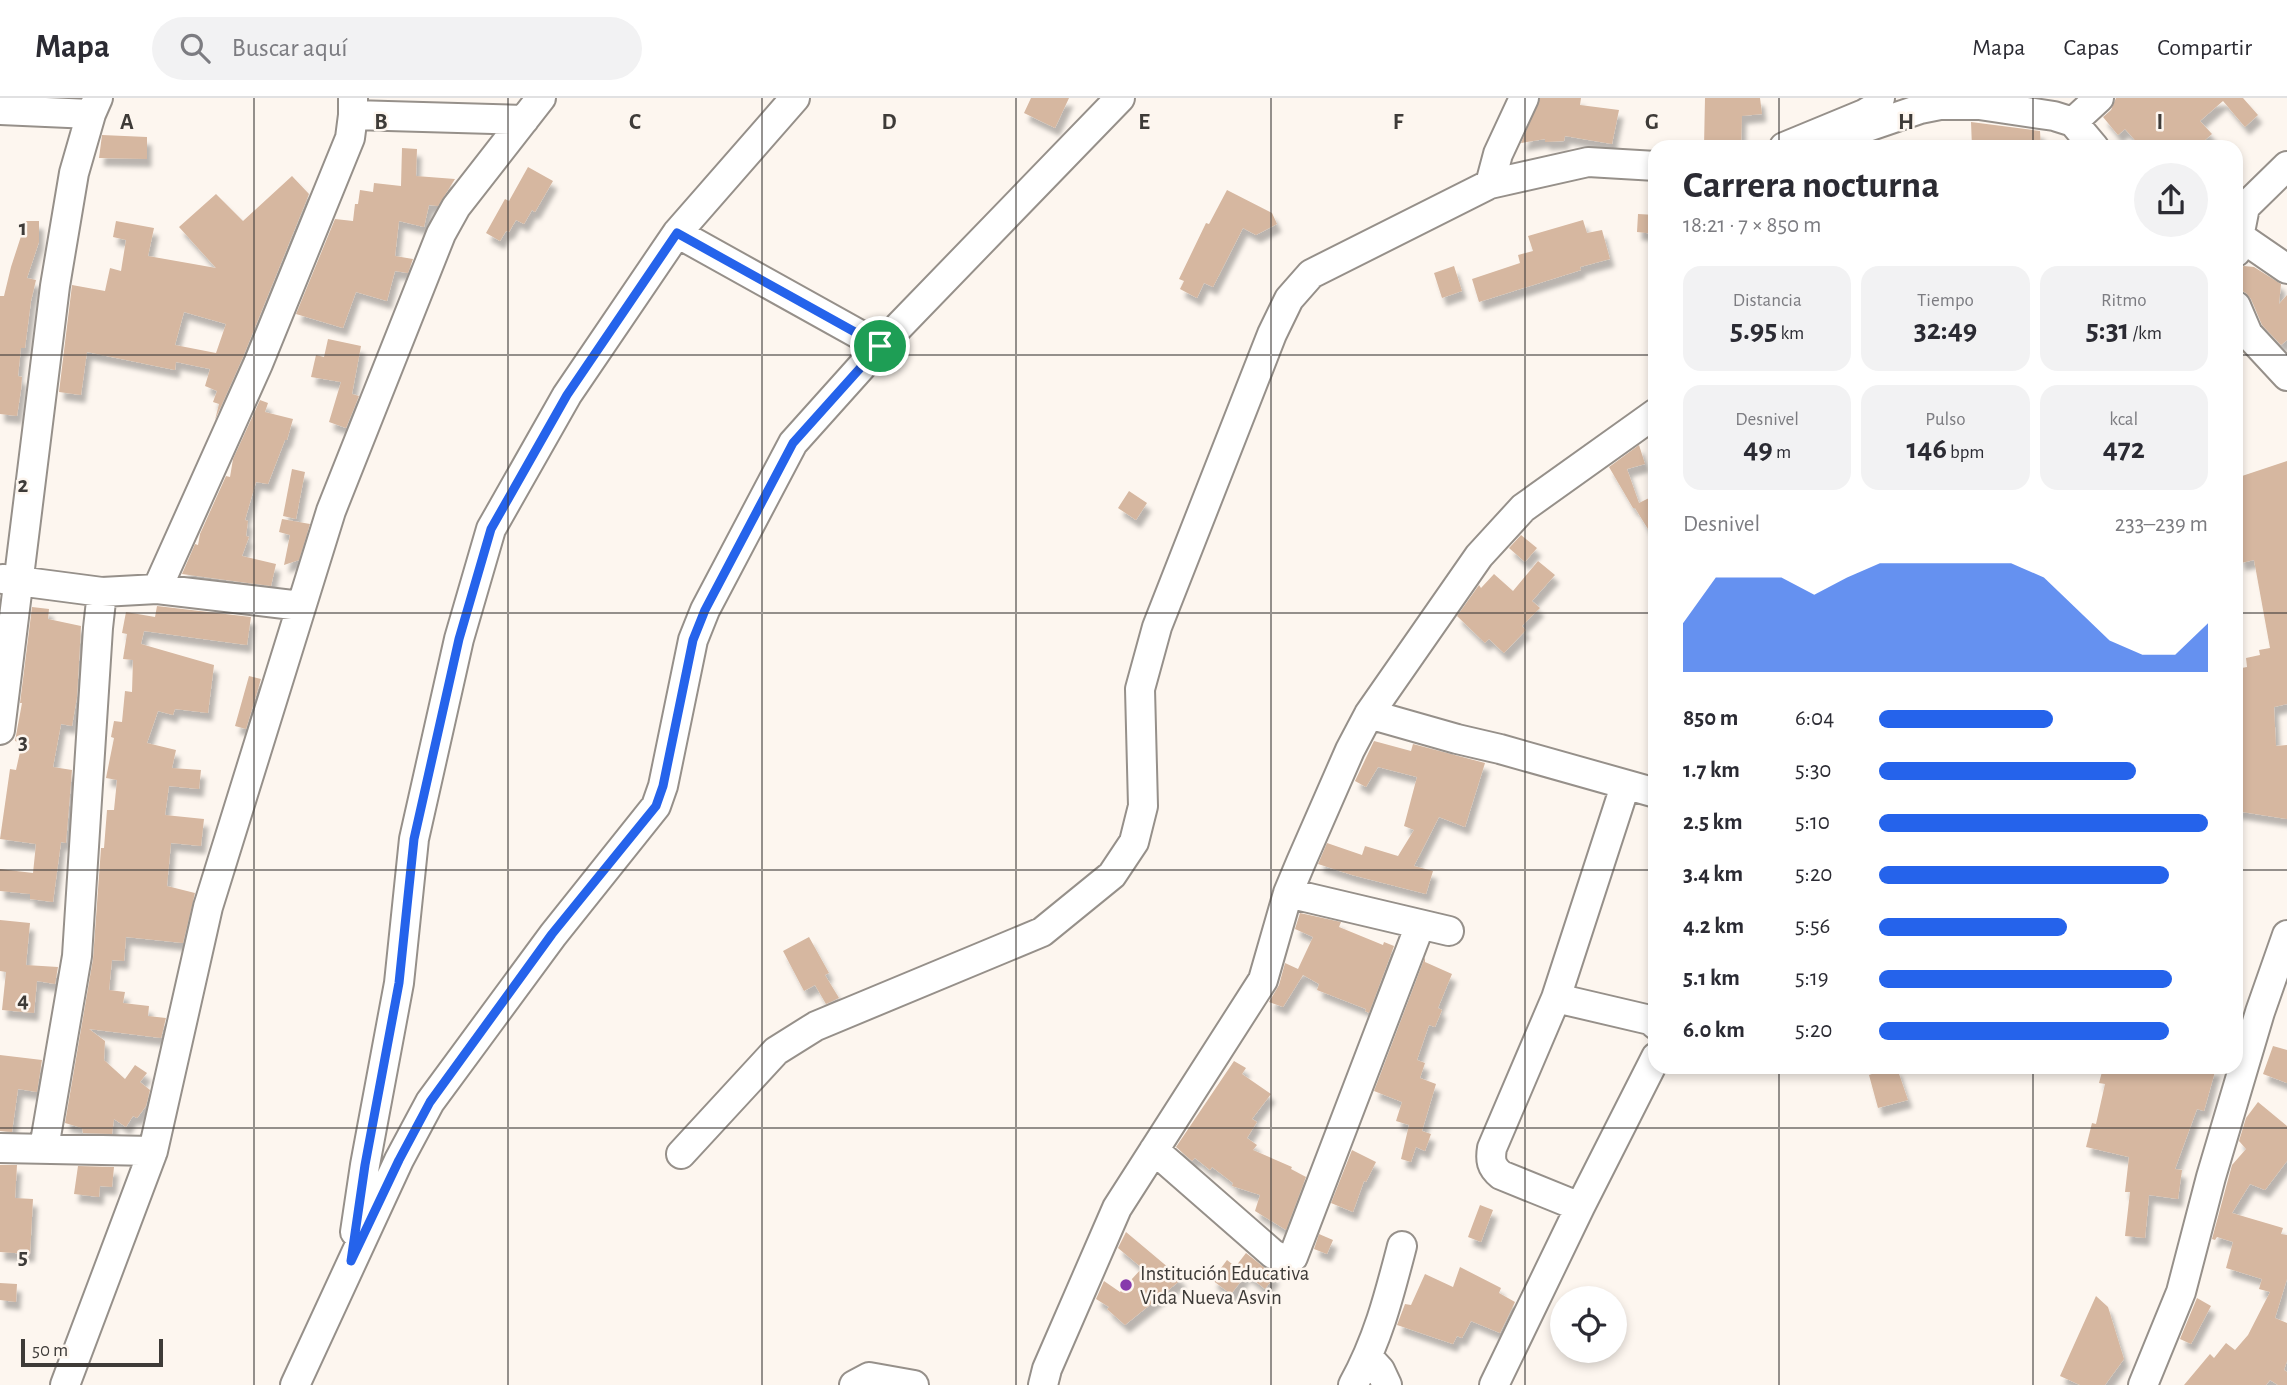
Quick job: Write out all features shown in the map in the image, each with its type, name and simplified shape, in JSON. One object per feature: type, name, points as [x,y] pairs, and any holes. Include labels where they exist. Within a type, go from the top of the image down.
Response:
[{"type":"street","points":[[65,1385],[153,1151],[208,907],[331,511],[441,234],[456,207],[541,98]]},
{"type":"street","points":[[351,1261],[365,1165],[399,983],[414,839],[459,639],[491,529],[567,395],[677,233],[795,98]]},
{"type":"street","points":[[295,1385],[399,1160],[430,1102],[552,934],[656,806],[663,786],[693,640],[705,610],[793,443],[880,346],[1120,98]]},
{"type":"street","points":[[1490,184],[1498,154],[1524,98]]},
{"type":"street","points":[[1801,140],[1864,114],[1876,107],[1880,98]]},
{"type":"street","points":[[2073,122],[2099,98]]},
{"type":"street","points":[[1834,140],[1920,109],[1940,105],[1979,105],[2054,116],[2073,122],[2088,140]]},
{"type":"street","points":[[0,110],[94,106],[74,173],[10,580],[0,730]]},
{"type":"street","points":[[157,589],[258,364],[350,138],[353,106],[524,120]]},
{"type":"street","points":[[681,1154],[776,1051],[816,1026],[1042,932],[1112,874],[1134,842],[1143,806],[1140,690],[1157,627],[1272,334],[1289,299],[1311,274],[1490,184],[1588,162],[1648,166]]},
{"type":"street","points":[[2243,205],[2287,166]]},
{"type":"street","points":[[677,233],[880,346]]},
{"type":"street","points":[[2243,247],[2287,269]]},
{"type":"street","points":[[2243,322],[2248,334],[2287,376]]},
{"type":"street","points":[[1043,1385],[1047,1369],[1117,1208],[1263,980],[1288,893],[1350,750],[1369,714],[1479,556],[1523,508],[1648,419]]},
{"type":"street","points":[[10,580],[102,592],[157,589],[301,606]]},
{"type":"street","points":[[44,1148],[77,956],[102,592]]},
{"type":"street","points":[[1369,714],[1648,791]]},
{"type":"street","points":[[1580,1207],[1501,1175],[1493,1169],[1490,1159],[1492,1148],[1556,998],[1625,786]]},
{"type":"street","points":[[1288,893],[1449,931]]},
{"type":"street","points":[[1154,1150],[1273,1254],[1285,1260],[1293,1257],[1420,925]]},
{"type":"street","points":[[2243,1069],[2287,935]]},
{"type":"street","points":[[1556,998],[1648,1020]]},
{"type":"street","points":[[1494,1385],[1648,1073]]},
{"type":"street","points":[[2143,1385],[2180,1292],[2242,1074]]},
{"type":"street","points":[[0,1148],[153,1151]]},
{"type":"street","points":[[1353,1385],[1382,1322],[1402,1246]]},
{"type":"street","points":[[1368,1357],[1380,1370],[1387,1385]]},
{"type":"street","points":[[854,1385],[869,1377],[914,1385]]},
{"type":"building","points":[[1031,98],[1069,98],[1055,128],[1024,113]]},
{"type":"building","points":[[1540,98],[1581,98],[1580,105],[1619,110],[1612,144],[1565,136],[1564,141],[1545,142],[1545,139],[1521,143]]},
{"type":"building","points":[[1705,98],[1760,98],[1762,114],[1742,116],[1741,140],[1704,140]]},
{"type":"building","points":[[2116,98],[2243,98],[2258,115],[2245,127],[2223,101],[2200,121],[2212,134],[2205,140],[2135,140],[2125,129],[2118,135],[2103,117],[2111,110]]},
{"type":"building","points":[[1971,122],[2040,131],[2041,140],[1972,140]]},
{"type":"building","points":[[102,135],[147,137],[147,159],[99,158]]},
{"type":"building","points":[[402,148],[417,149],[416,176],[455,179],[438,206],[429,205],[424,227],[399,221],[395,256],[413,259],[408,273],[395,271],[387,301],[356,292],[343,328],[296,314],[335,219],[353,221],[360,190],[373,192],[374,183],[401,186]]},
{"type":"building","points":[[528,167],[553,181],[535,212],[532,210],[524,224],[516,220],[500,241],[486,233],[505,199],[509,201]]},
{"type":"building","points":[[292,176],[309,194],[215,420],[219,404],[213,402],[217,391],[205,386],[210,369],[176,362],[175,370],[87,352],[81,395],[59,392],[72,285],[105,291],[110,268],[121,271],[126,240],[113,237],[116,221],[154,228],[148,256],[216,268],[179,227],[216,194],[243,221]],"holes":[[[184,312],[226,324],[216,353],[175,345]]]},
{"type":"building","points":[[1227,190],[1272,213],[1277,224],[1256,235],[1243,228],[1213,287],[1204,283],[1197,298],[1180,289],[1184,281],[1179,279],[1206,223],[1209,224]]},
{"type":"building","points":[[1638,214],[1648,215],[1648,233],[1637,232]]},
{"type":"building","points":[[1583,220],[1587,233],[1602,230],[1610,259],[1479,302],[1472,279],[1520,263],[1518,255],[1533,251],[1528,236]]},
{"type":"building","points":[[26,221],[39,221],[39,242],[27,278],[36,280],[25,348],[21,348],[18,376],[22,377],[17,416],[0,414],[0,296],[4,296]]},
{"type":"building","points":[[1454,266],[1462,291],[1442,298],[1434,273]]},
{"type":"building","points":[[2243,266],[2254,267],[2281,284],[2279,304],[2287,295],[2287,340],[2281,345],[2262,325],[2251,299],[2243,292]]},
{"type":"building","points":[[328,339],[361,346],[352,394],[359,396],[346,428],[329,422],[341,382],[311,377],[316,355],[324,357]]},
{"type":"building","points":[[260,400],[268,403],[265,412],[293,419],[268,484],[256,482],[245,520],[248,521],[246,536],[249,537],[242,556],[276,564],[271,586],[182,574],[195,544],[198,545],[200,534],[226,476],[230,477],[233,459]]},
{"type":"building","points":[[1639,445],[1645,464],[1627,469],[1639,503],[1648,498],[1648,529],[1633,508],[1609,467]]},
{"type":"building","points":[[2287,461],[2287,704],[2274,707],[2276,746],[2287,745],[2287,819],[2243,812],[2243,668],[2247,667],[2246,658],[2260,655],[2259,650],[2270,648],[2254,560],[2243,563],[2243,476]]},
{"type":"building","points":[[292,469],[305,472],[296,519],[283,516]]},
{"type":"building","points":[[1129,491],[1147,503],[1136,520],[1118,508]]},
{"type":"building","points":[[282,519],[310,524],[299,560],[284,565],[290,535],[279,532]]},
{"type":"building","points":[[1521,535],[1537,548],[1525,562],[1509,548]]},
{"type":"building","points":[[1538,561],[1555,575],[1532,601],[1540,608],[1522,626],[1526,630],[1504,653],[1489,639],[1485,643],[1457,616],[1479,585],[1481,588],[1494,574],[1513,591]]},
{"type":"building","points":[[157,606],[251,617],[247,645],[144,631],[141,644],[214,665],[208,713],[175,709],[173,715],[158,711],[147,743],[176,750],[172,768],[201,770],[199,789],[169,786],[165,815],[204,819],[201,846],[171,843],[167,886],[195,893],[183,943],[126,937],[124,961],[112,960],[109,990],[125,992],[123,1003],[149,1006],[148,1016],[166,1018],[161,1038],[89,1029],[105,1041],[104,1060],[125,1079],[135,1065],[147,1073],[140,1082],[150,1090],[146,1106],[137,1118],[133,1116],[126,1127],[114,1119],[112,1134],[83,1133],[82,1128],[65,1123],[93,959],[101,848],[104,848],[107,810],[114,810],[117,780],[106,778],[114,738],[111,737],[114,721],[122,722],[125,691],[132,692],[133,660],[123,659],[127,634],[122,633],[126,612],[155,617]]},
{"type":"building","points":[[32,607],[49,609],[48,619],[81,626],[77,697],[72,726],[61,724],[53,767],[72,770],[66,843],[61,842],[53,902],[30,899],[30,894],[0,891],[0,869],[33,873],[36,844],[0,839],[10,769],[16,770],[22,743],[15,741],[22,703]]},
{"type":"building","points":[[249,676],[261,679],[246,729],[235,726]]},
{"type":"building","points":[[1374,741],[1411,751],[1413,744],[1485,763],[1465,827],[1439,817],[1414,866],[1433,871],[1426,894],[1318,864],[1327,843],[1362,855],[1365,846],[1398,856],[1414,830],[1404,826],[1417,777],[1378,767],[1366,787],[1355,781]]},
{"type":"building","points":[[1300,913],[1341,922],[1339,927],[1383,945],[1384,942],[1394,946],[1369,1013],[1366,1009],[1317,990],[1319,984],[1303,975],[1283,1007],[1269,1002],[1279,985],[1285,963],[1298,969],[1313,937],[1295,929]]},
{"type":"building","points":[[0,920],[30,923],[26,965],[58,967],[55,984],[37,981],[34,1013],[2,1010],[6,972],[0,971]]},
{"type":"building","points":[[809,937],[829,973],[825,975],[839,998],[826,1004],[815,985],[804,991],[783,951]]},
{"type":"building","points":[[1425,957],[1425,962],[1452,974],[1438,1008],[1442,1010],[1435,1027],[1429,1025],[1417,1060],[1425,1063],[1420,1078],[1436,1084],[1422,1131],[1431,1134],[1425,1151],[1416,1147],[1411,1162],[1401,1159],[1409,1125],[1396,1121],[1402,1102],[1374,1091]]},
{"type":"building","points":[[2273,1046],[2287,1050],[2287,1083],[2263,1074]]},
{"type":"building","points":[[0,1055],[42,1060],[37,1092],[18,1089],[12,1132],[0,1131]]},
{"type":"building","points":[[1234,1061],[1246,1068],[1242,1074],[1271,1094],[1252,1119],[1257,1122],[1247,1138],[1257,1145],[1253,1150],[1292,1167],[1291,1169],[1306,1177],[1286,1230],[1255,1211],[1260,1195],[1232,1186],[1233,1183],[1212,1167],[1210,1170],[1195,1158],[1192,1161],[1176,1147]]},
{"type":"building","points":[[1899,1074],[1908,1100],[1878,1108],[1869,1075]]},
{"type":"building","points":[[2101,1074],[2214,1074],[2204,1111],[2197,1109],[2175,1169],[2182,1170],[2178,1199],[2149,1195],[2145,1238],[2125,1236],[2130,1192],[2125,1192],[2129,1157],[2086,1147],[2092,1123],[2096,1124],[2105,1084],[2099,1083]]},
{"type":"building","points":[[2258,1102],[2287,1126],[2287,1161],[2265,1190],[2250,1184],[2232,1213],[2283,1228],[2281,1234],[2287,1235],[2287,1279],[2275,1318],[2287,1323],[2287,1361],[2284,1370],[2287,1372],[2287,1385],[2278,1385],[2270,1380],[2266,1385],[2184,1385],[2210,1354],[2214,1358],[2226,1343],[2235,1350],[2248,1335],[2270,1292],[2259,1289],[2262,1279],[2226,1268],[2233,1242],[2217,1237],[2212,1239],[2232,1165],[2246,1149],[2239,1141],[2246,1118]]},
{"type":"building","points":[[1352,1150],[1376,1162],[1366,1182],[1364,1181],[1353,1212],[1331,1203]]},
{"type":"building","points":[[0,1165],[17,1165],[15,1198],[33,1199],[30,1254],[0,1252]]},
{"type":"building","points":[[78,1166],[114,1167],[112,1187],[100,1186],[99,1197],[74,1194]]},
{"type":"building","points":[[1480,1205],[1493,1210],[1481,1242],[1468,1237]]},
{"type":"building","points":[[1126,1232],[1182,1279],[1125,1325],[1107,1309],[1109,1307],[1096,1299],[1104,1281],[1120,1292],[1142,1268],[1118,1248]]},
{"type":"building","points":[[1319,1234],[1333,1240],[1327,1254],[1314,1249]]},
{"type":"building","points":[[1246,1253],[1275,1276],[1265,1289],[1236,1266]]},
{"type":"building","points":[[1227,1260],[1246,1275],[1231,1294],[1212,1280]]},
{"type":"building","points":[[1460,1267],[1501,1288],[1499,1293],[1515,1302],[1500,1333],[1471,1321],[1462,1338],[1457,1336],[1453,1344],[1397,1325],[1405,1304],[1411,1305],[1425,1274],[1453,1287]]},
{"type":"building","points":[[0,1283],[17,1284],[16,1302],[0,1300]]},
{"type":"building","points":[[2096,1296],[2108,1307],[2124,1359],[2105,1385],[2080,1385],[2060,1376]]},
{"type":"building","points":[[2197,1298],[2211,1306],[2191,1344],[2180,1339]]},
{"type":"place","name":"Institución Educativa Vida Nueva Asvin","points":[[1126,1285]]},
{"type":"route","points":[[677,233],[880,346],[793,443],[705,610],[693,640],[663,786],[656,806],[552,934],[430,1102],[351,1261],[365,1165],[399,983],[414,839],[459,639],[491,529],[567,395],[677,233]]}]
